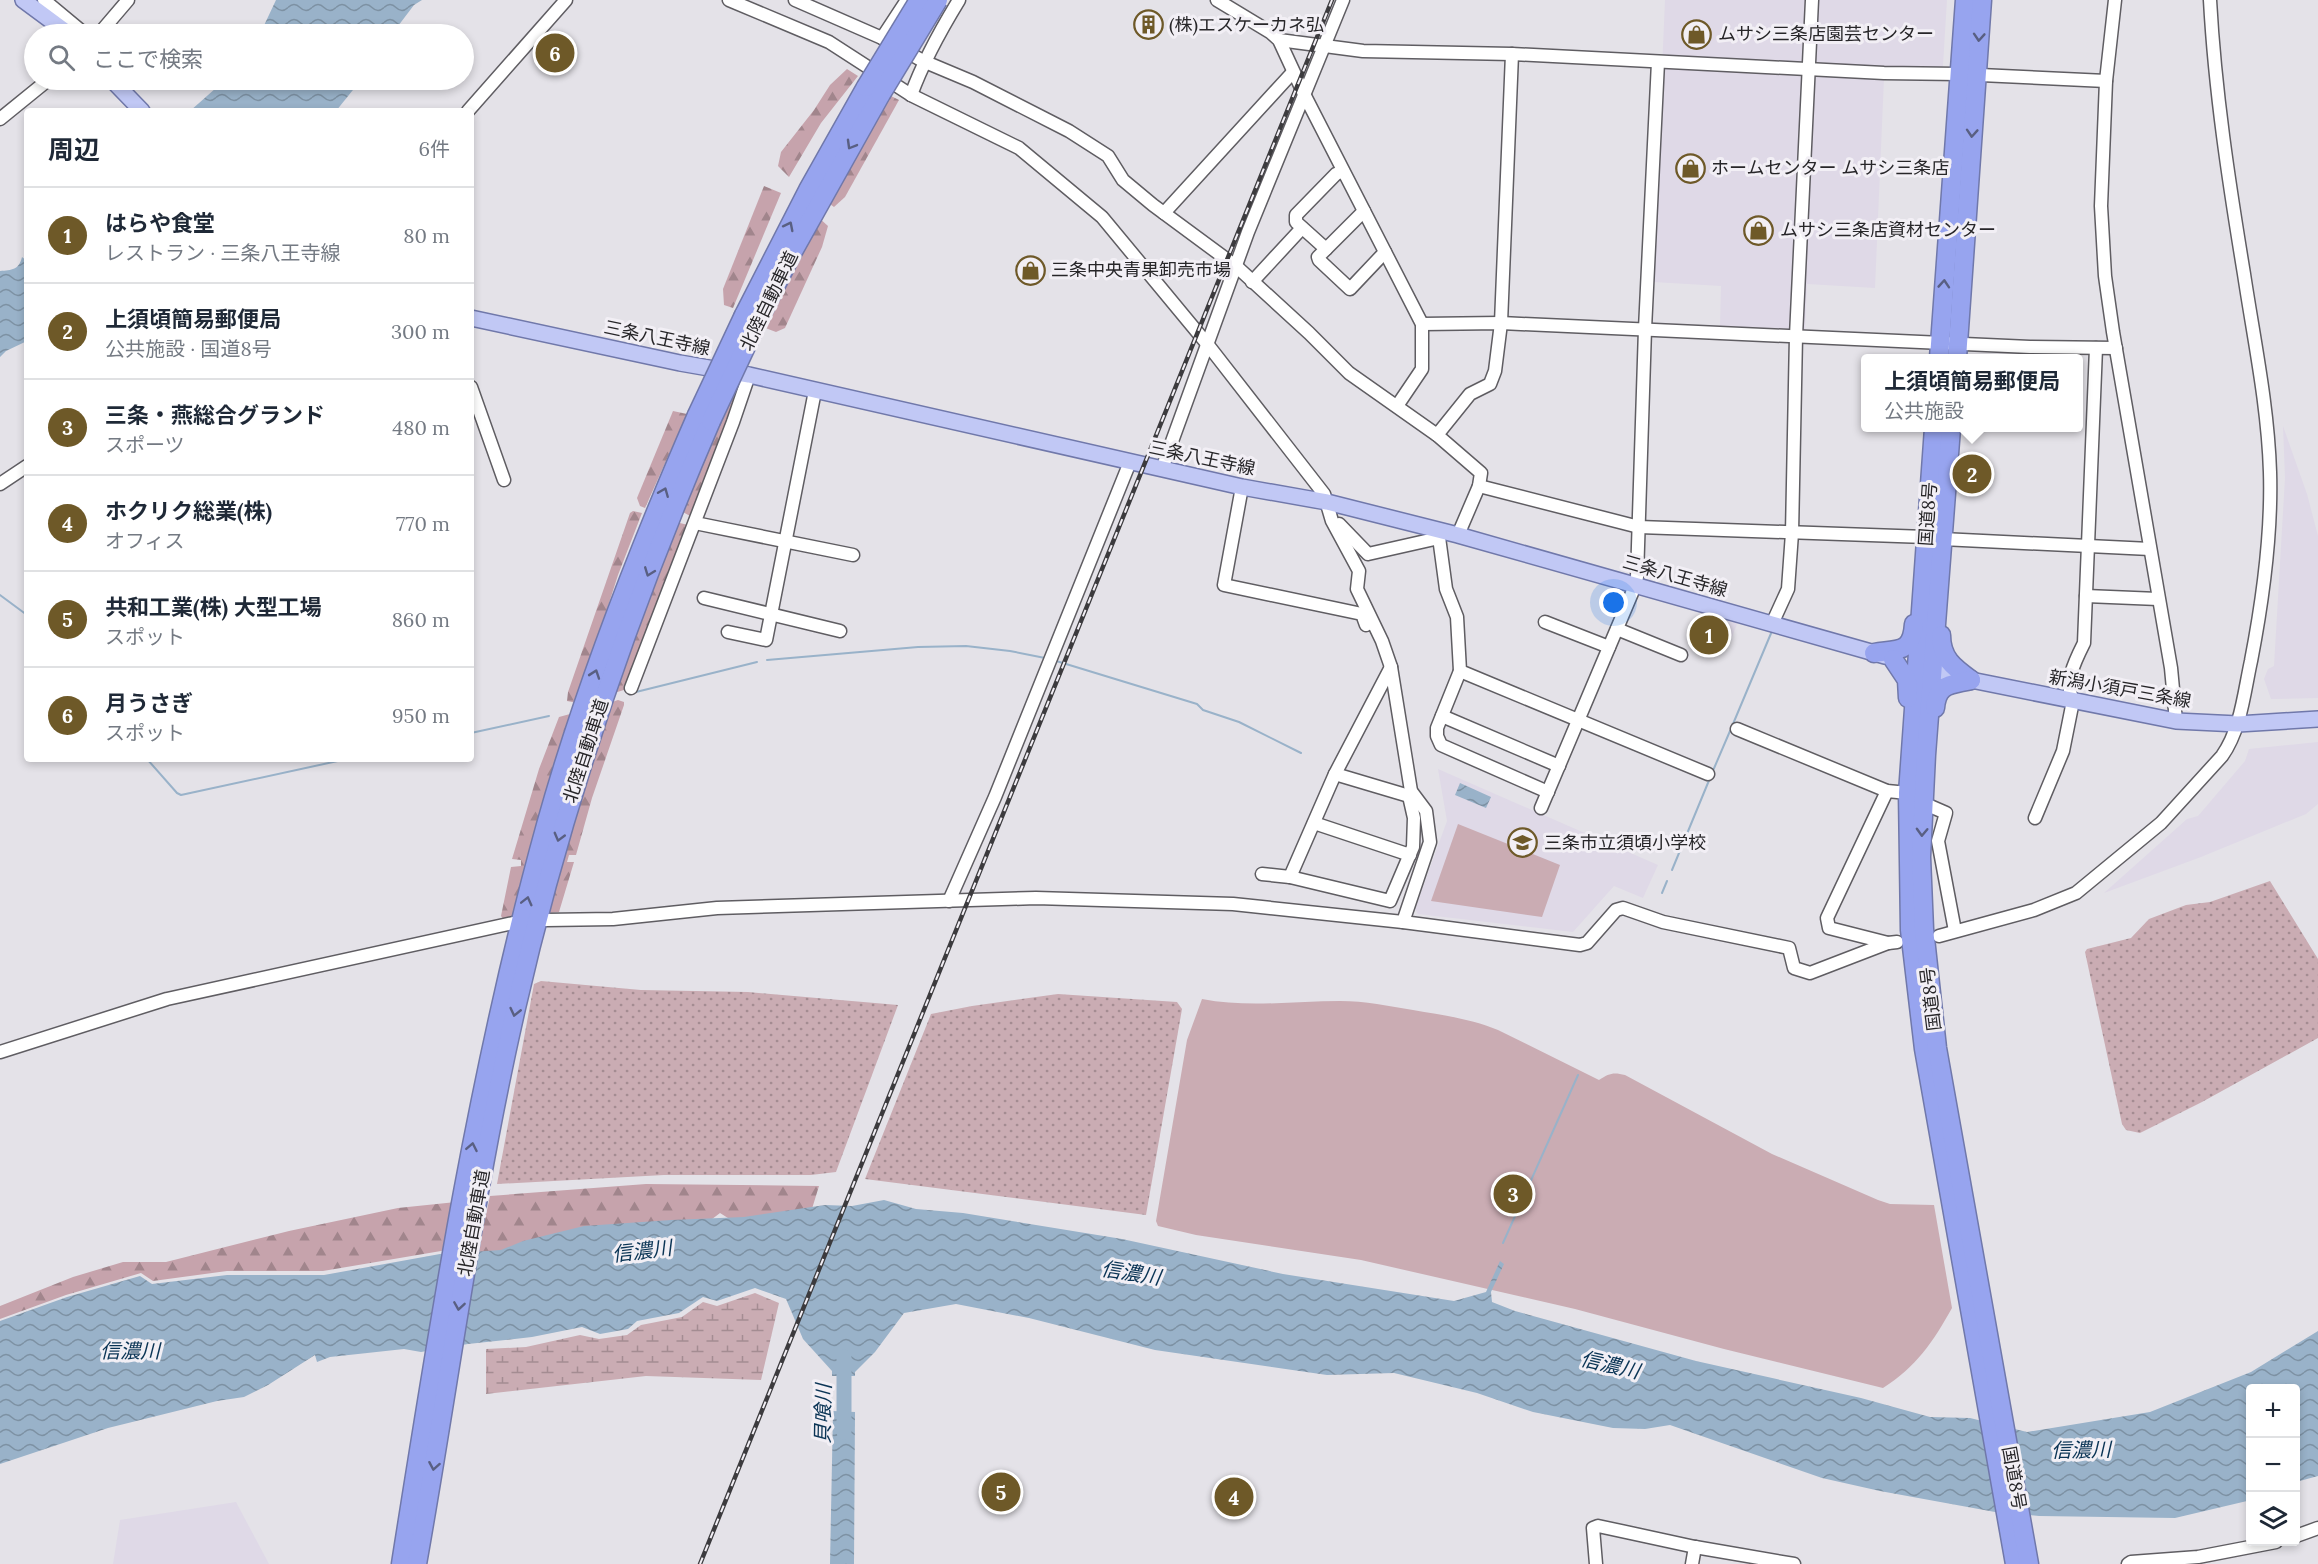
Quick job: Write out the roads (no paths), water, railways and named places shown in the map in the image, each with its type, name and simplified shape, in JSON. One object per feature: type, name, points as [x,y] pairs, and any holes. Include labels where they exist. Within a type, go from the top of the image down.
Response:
[{"type":"highway","name":"北陸自動車道","points":[[874,90],[919,0]]},
{"type":"highway","name":"北陸自動車道","points":[[417,1564],[481,1181],[509,1040],[521,956],[547,824],[600,657],[656,510],[704,418],[819,170],[938,0]]},
{"type":"highway","points":[[1949,351],[1968,74],[1965,0]]},
{"type":"highway","points":[[1968,74],[1982,0]]},
{"type":"highway","name":"国道8号","points":[[1934,432],[1934,538],[1938,593],[1913,735],[1916,798],[1910,930],[1922,980],[1931,1092],[2021,1560]]},
{"type":"highway","name":"国道8号","points":[[1916,798],[1926,755],[1924,574],[1934,538],[1950,432]]},
{"type":"highway","points":[[1874,652],[1897,650],[1911,642],[1916,599],[1924,574]]},
{"type":"highway","points":[[1938,593],[1942,608],[1941,648],[1952,665],[1971,680]]},
{"type":"highway","points":[[1893,659],[1907,680],[1907,724],[1913,735]]},
{"type":"highway","points":[[1926,755],[1933,744],[1937,694],[1946,686],[1971,680]]},
{"type":"highway","name":"北陸自動車道","points":[[401,1564],[425,1411],[483,1089],[521,956]]},
{"type":"main road","points":[[23,0],[55,24]]},
{"type":"main road","points":[[121,90],[138,108]]},
{"type":"main road","name":"三条八王寺線","points":[[474,319],[680,363],[749,375],[815,392],[1242,487],[1327,502],[1439,534],[1458,535],[1925,667]]},
{"type":"main road","name":"新潟小須戸三条線","points":[[1925,667],[1971,680],[2176,721],[2238,724],[2318,719]]},
{"type":"street","points":[[46,0],[74,24]]},
{"type":"street","points":[[471,108],[566,0]]},
{"type":"street","points":[[729,0],[829,42],[911,96],[1019,148],[1101,217],[1208,345],[1324,494],[1332,521],[1359,571],[1357,589],[1382,641],[1391,667],[1414,818],[1413,847],[1390,901],[1290,878],[1262,874]]},
{"type":"street","points":[[795,0],[882,38],[923,61],[973,82],[1084,139],[1108,156],[1123,180],[1237,267],[1349,373],[1437,435],[1481,474],[1479,486],[1458,535]]},
{"type":"street","points":[[882,38],[907,0]]},
{"type":"street","points":[[911,96],[923,61],[931,51],[959,0]]},
{"type":"street","points":[[1218,0],[1279,40],[1304,94],[1422,324],[1422,369],[1397,406]]},
{"type":"street","points":[[1162,469],[1248,232],[1343,0]]},
{"type":"street","points":[[1772,624],[1788,589],[1792,533],[1796,336],[1812,0]]},
{"type":"street","points":[[2115,0],[2106,81],[2102,206],[2105,276],[2171,668],[2176,721]]},
{"type":"street","points":[[1939,936],[2057,903],[2092,882],[2161,823],[2193,789],[2228,747],[2238,724],[2265,576],[2270,521],[2270,471],[2266,412],[2221,118],[2213,52],[2210,0]]},
{"type":"street","points":[[107,24],[123,3]]},
{"type":"street","points":[[1279,40],[1363,51],[1512,54],[1809,70],[1968,74],[2106,81]]},
{"type":"street","points":[[1437,435],[1470,394],[1490,384],[1495,371],[1501,323],[1512,54]]},
{"type":"street","points":[[1541,808],[1635,585],[1658,62]]},
{"type":"street","points":[[1164,213],[1293,72]]},
{"type":"street","points":[[0,119],[36,90]]},
{"type":"street","points":[[1326,249],[1296,222],[1296,215],[1336,174],[1343,171]]},
{"type":"street","points":[[1364,211],[1318,257],[1319,260],[1350,289],[1385,252]]},
{"type":"street","points":[[1252,282],[1302,228]]},
{"type":"street","points":[[1422,324],[1501,323],[1796,336],[1949,351],[2116,348]]},
{"type":"street","points":[[2035,818],[2063,751],[2073,701],[2069,694],[2072,668],[2084,643],[2096,348]]},
{"type":"street","points":[[631,688],[749,375]]},
{"type":"street","points":[[728,632],[766,640],[815,392]]},
{"type":"street","points":[[474,395],[504,480]]},
{"type":"street","points":[[950,901],[995,797],[1130,462]]},
{"type":"street","points":[[0,484],[24,468]]},
{"type":"street","points":[[1479,486],[1639,527],[2150,549]]},
{"type":"street","points":[[1242,487],[1224,585],[1362,614],[1372,639],[1382,641]]},
{"type":"street","points":[[1332,521],[1338,522],[1368,554],[1439,534],[1446,589],[1457,617],[1460,671],[1437,728],[1437,736],[1442,745],[1548,792]]},
{"type":"street","points":[[695,523],[853,555]]},
{"type":"street","points":[[2086,596],[2158,599]]},
{"type":"street","points":[[704,598],[840,631]]},
{"type":"street","points":[[1545,622],[1609,647]]},
{"type":"street","points":[[1617,629],[1680,655]]},
{"type":"street","points":[[1290,878],[1335,774],[1391,667]]},
{"type":"street","points":[[1460,671],[1708,774]]},
{"type":"street","points":[[1442,716],[1559,766]]},
{"type":"street","points":[[1737,729],[1887,791],[1916,798],[1946,813],[1938,842],[1955,931]]},
{"type":"street","points":[[1335,774],[1410,794],[1426,811],[1430,842],[1403,922]]},
{"type":"street","points":[[546,920],[613,919],[717,908],[1036,898],[1233,904],[1403,922],[1580,945],[1587,943],[1616,910],[1623,908],[1662,922],[1789,948],[1794,968],[1810,973],[1892,943],[1829,928],[1827,918],[1887,791]]},
{"type":"street","points":[[1314,823],[1410,855]]},
{"type":"street","points":[[0,1052],[167,999],[513,923]]},
{"type":"street","points":[[1596,1564],[1593,1528],[1598,1526],[1695,1547],[1794,1564]]},
{"type":"street","points":[[2300,1534],[2318,1528]]},
{"type":"street","points":[[2128,1564],[2198,1557],[2255,1546]]},
{"type":"street","points":[[1692,1564],[1695,1547]]},
{"type":"water","points":[[276,0],[422,0],[414,5],[400,24],[265,24]]},
{"type":"water","points":[[214,90],[353,90],[338,108],[193,108]]},
{"type":"water","points":[[22,257],[24,259],[24,342],[6,351],[0,357],[0,271],[19,265]]},
{"type":"water","points":[[1460,783],[1491,797],[1486,808],[1455,795]]},
{"type":"water","name":"信濃川","points":[[884,1200],[916,1209],[963,1213],[1122,1239],[1283,1274],[1454,1301],[1486,1292],[1500,1261],[1504,1264],[1491,1292],[1492,1302],[1515,1311],[1696,1361],[1861,1398],[1930,1417],[1970,1418],[2027,1432],[2150,1412],[2251,1372],[2318,1331],[2318,1476],[2300,1481],[2300,1384],[2246,1384],[2246,1501],[2175,1518],[2039,1516],[1995,1512],[1822,1478],[1670,1425],[1645,1429],[1613,1428],[1533,1412],[1477,1393],[1394,1373],[1327,1375],[1155,1350],[1029,1318],[956,1304],[904,1313],[875,1352],[855,1372],[855,1376],[832,1376],[832,1371],[803,1339],[786,1299],[755,1288],[717,1301],[703,1297],[679,1313],[637,1321],[628,1329],[600,1334],[582,1327],[532,1337],[421,1352],[404,1349],[330,1357],[317,1362],[315,1355],[268,1385],[244,1397],[217,1401],[108,1428],[0,1464],[0,1321],[67,1297],[140,1276],[152,1284],[227,1275],[324,1275],[440,1254],[501,1250],[523,1241],[584,1226],[744,1217],[825,1205],[852,1206]]},
{"type":"water","points":[[833,1411],[855,1412],[854,1564],[830,1564]]},
{"type":"waterway","points":[[0,595],[24,613]]},
{"type":"waterway","points":[[1733,724],[1772,631]]},
{"type":"waterway","points":[[767,660],[918,647],[966,646],[1045,658]]},
{"type":"waterway","points":[[1053,660],[1197,704],[1203,710],[1239,722],[1301,753]]},
{"type":"waterway","points":[[636,692],[757,662]]},
{"type":"waterway","points":[[474,732],[549,716]]},
{"type":"waterway","points":[[1712,773],[1730,731]]},
{"type":"waterway","points":[[150,762],[181,795],[333,762]]},
{"type":"waterway","points":[[1672,870],[1710,778]]},
{"type":"waterway","points":[[1662,893],[1667,881]]},
{"type":"waterway","points":[[1503,1243],[1578,1075]]},
{"type":"waterway","name":"貝喰川","points":[[844,1357],[844,1432]]},
{"type":"railway","points":[[700,1564],[1332,0]]},
{"type":"place","name":"(株)エスケーカネ弘","points":[[1148,25]]},
{"type":"place","name":"ムサシ三条店園芸センター","points":[[1697,34]]},
{"type":"place","name":"月うさぎ","points":[[555,53]]},
{"type":"place","name":"ホームセンター ムサシ三条店","points":[[1690,168]]},
{"type":"place","name":"ムサシ三条店資材センター","points":[[1759,230]]},
{"type":"place","name":"三条中央青果卸売市場","points":[[1030,270]]},
{"type":"place","name":"上須頃簡易郵便局","points":[[1972,474]]},
{"type":"place","name":"はらや食堂","points":[[1709,635]]},
{"type":"place","name":"三条市立須頃小学校","points":[[1523,843]]},
{"type":"place","name":"三条・燕総合グランド","points":[[1513,1194]]},
{"type":"place","name":"共和工業(株) 大型工場","points":[[1001,1492]]},
{"type":"place","name":"ホクリク総業(株)","points":[[1234,1497]]}]
